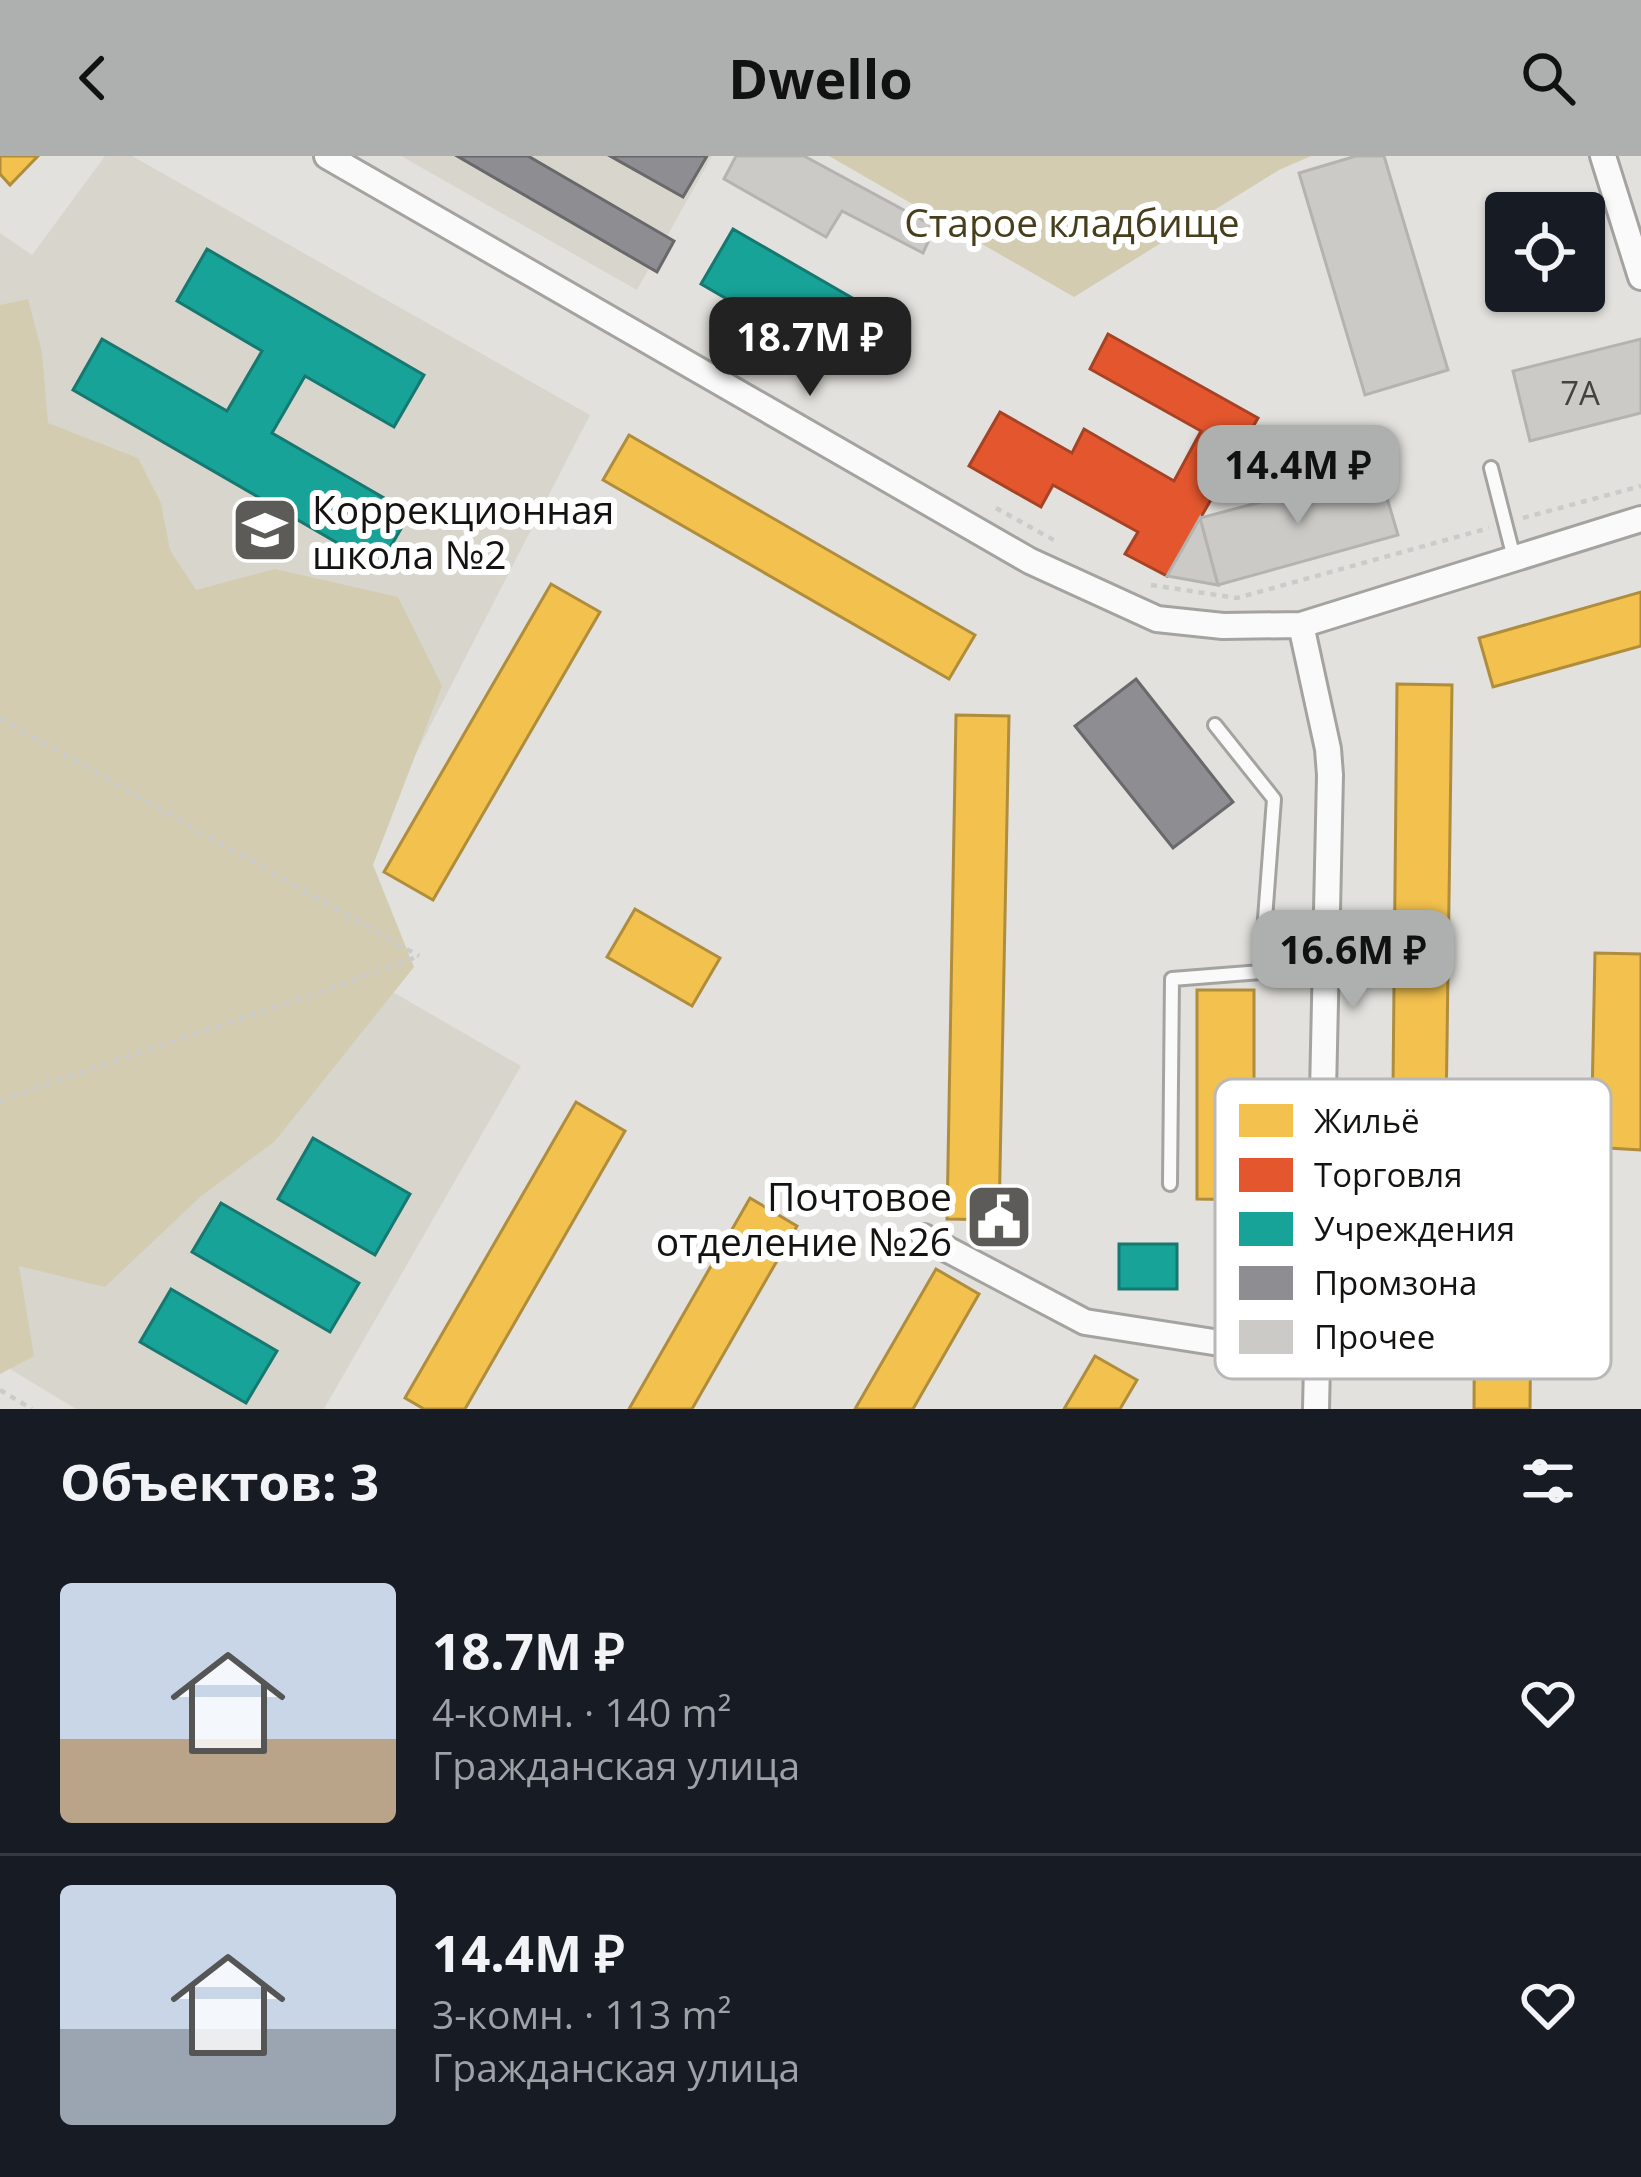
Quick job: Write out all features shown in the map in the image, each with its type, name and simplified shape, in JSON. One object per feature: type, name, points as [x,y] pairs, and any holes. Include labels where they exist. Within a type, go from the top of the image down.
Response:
[{"type":"street","points":[[326,156],[1030,561],[1157,619],[1222,626],[1301,625],[1641,519]]},
{"type":"street","points":[[1603,156],[1641,277]]},
{"type":"street","points":[[1301,625],[1330,775],[1322,1079]]},
{"type":"street","points":[[924,1237],[1084,1322],[1215,1342]]},
{"type":"lane","points":[[1491,468],[1514,558]]},
{"type":"lane","points":[[1216,725],[1274,800],[1261,972]]},
{"type":"lane","points":[[1170,1184],[1172,979],[1324,968]]},
{"type":"path","points":[[1151,585],[1237,598],[1641,486]]},
{"type":"path","points":[[983,501],[1067,547]]},
{"type":"path","points":[[0,718],[419,956],[0,1101]]},
{"type":"path","points":[[0,1390],[32,1409]]},
{"type":"shaded area","name":"Коррекционная школа №2","points":[[105,156],[132,156],[590,415],[365,853],[0,646],[0,233],[32,255]]},
{"type":"shaded area","points":[[401,156],[712,156],[637,290]]},
{"type":"shaded area","points":[[391,991],[521,1066],[324,1409],[76,1409],[0,1363],[0,1151]]},
{"type":"green space","name":"Старое кладбище","points":[[829,156],[1311,156],[1279,170],[1074,297]]},
{"type":"green space","points":[[28,299],[42,353],[48,423],[138,458],[161,503],[170,550],[196,590],[275,569],[398,597],[442,686],[373,865],[414,967],[275,1141],[200,1197],[105,1287],[19,1266],[34,1356],[0,1374],[0,305]]},
{"type":"building: Жильё","points":[[0,156],[38,156],[10,185],[0,174]]},
{"type":"building: Жильё","points":[[629,435],[975,635],[949,679],[603,480]]},
{"type":"building: Жильё","points":[[551,584],[600,612],[433,900],[384,872]]},
{"type":"building: Жильё","points":[[1641,592],[1641,646],[1493,687],[1479,638]]},
{"type":"building: Жильё","points":[[1397,684],[1452,685],[1447,1079],[1393,1079]]},
{"type":"building: Жильё","points":[[956,715],[1009,716],[999,1220],[947,1219]]},
{"type":"building: Жильё","points":[[635,909],[720,958],[692,1006],[607,957]]},
{"type":"building: Жильё","points":[[1595,953],[1641,954],[1641,1150],[1611,1148],[1611,1079],[1592,1079]]},
{"type":"building: Жильё","points":[[1197,990],[1254,990],[1254,1079],[1215,1079],[1215,1199],[1197,1199]]},
{"type":"building: Жильё","points":[[576,1102],[625,1131],[465,1409],[424,1409],[405,1398]]},
{"type":"building: Жильё","points":[[750,1198],[797,1226],[692,1409],[629,1409]]},
{"type":"building: Жильё","points":[[936,1269],[979,1294],[913,1409],[855,1409]]},
{"type":"building: Жильё","points":[[1095,1356],[1137,1380],[1120,1409],[1064,1409]]},
{"type":"building: Жильё","points":[[1474,1379],[1530,1379],[1530,1409],[1474,1409]]},
{"type":"building: Торговля","points":[[1108,334],[1258,418],[1167,576],[1125,554],[1138,532],[1053,485],[1041,507],[969,466],[1000,412],[1072,453],[1084,429],[1174,481],[1201,431],[1090,369]]},
{"type":"building: Учреждения","points":[[733,229],[880,314],[848,369],[701,284]]},
{"type":"building: Учреждения","points":[[207,249],[424,375],[394,427],[305,376],[272,433],[410,513],[379,567],[73,390],[102,339],[227,411],[262,351],[177,301]]},
{"type":"building: Учреждения","points":[[313,1138],[410,1194],[375,1255],[278,1199]]},
{"type":"building: Учреждения","points":[[221,1203],[359,1283],[330,1332],[192,1252]]},
{"type":"building: Учреждения","points":[[1119,1244],[1177,1244],[1177,1289],[1119,1289]]},
{"type":"building: Учреждения","points":[[171,1289],[277,1351],[246,1403],[140,1342]]},
{"type":"building: Промзона","points":[[457,156],[528,156],[674,241],[657,272]]},
{"type":"building: Промзона","points":[[610,156],[707,156],[683,197]]},
{"type":"building: Промзона","points":[[1136,679],[1233,802],[1173,848],[1075,726]]},
{"type":"building: Прочее","points":[[736,156],[804,156],[935,227],[923,253],[842,211],[826,237],[724,179]]},
{"type":"building: Прочее","points":[[1356,156],[1384,156],[1448,370],[1365,395],[1299,173]]},
{"type":"building: Прочее","points":[[1641,339],[1641,413],[1530,441],[1513,371]]},
{"type":"building: Прочее","points":[[1379,471],[1398,535],[1218,585],[1200,518]]},
{"type":"building: Прочее","points":[[1200,518],[1218,585],[1167,576]]},
{"type":"place","name":"Коррекционная школа №2","points":[[265,530]]},
{"type":"place","name":"Почтовое отделение №26","points":[[999,1217]]}]
